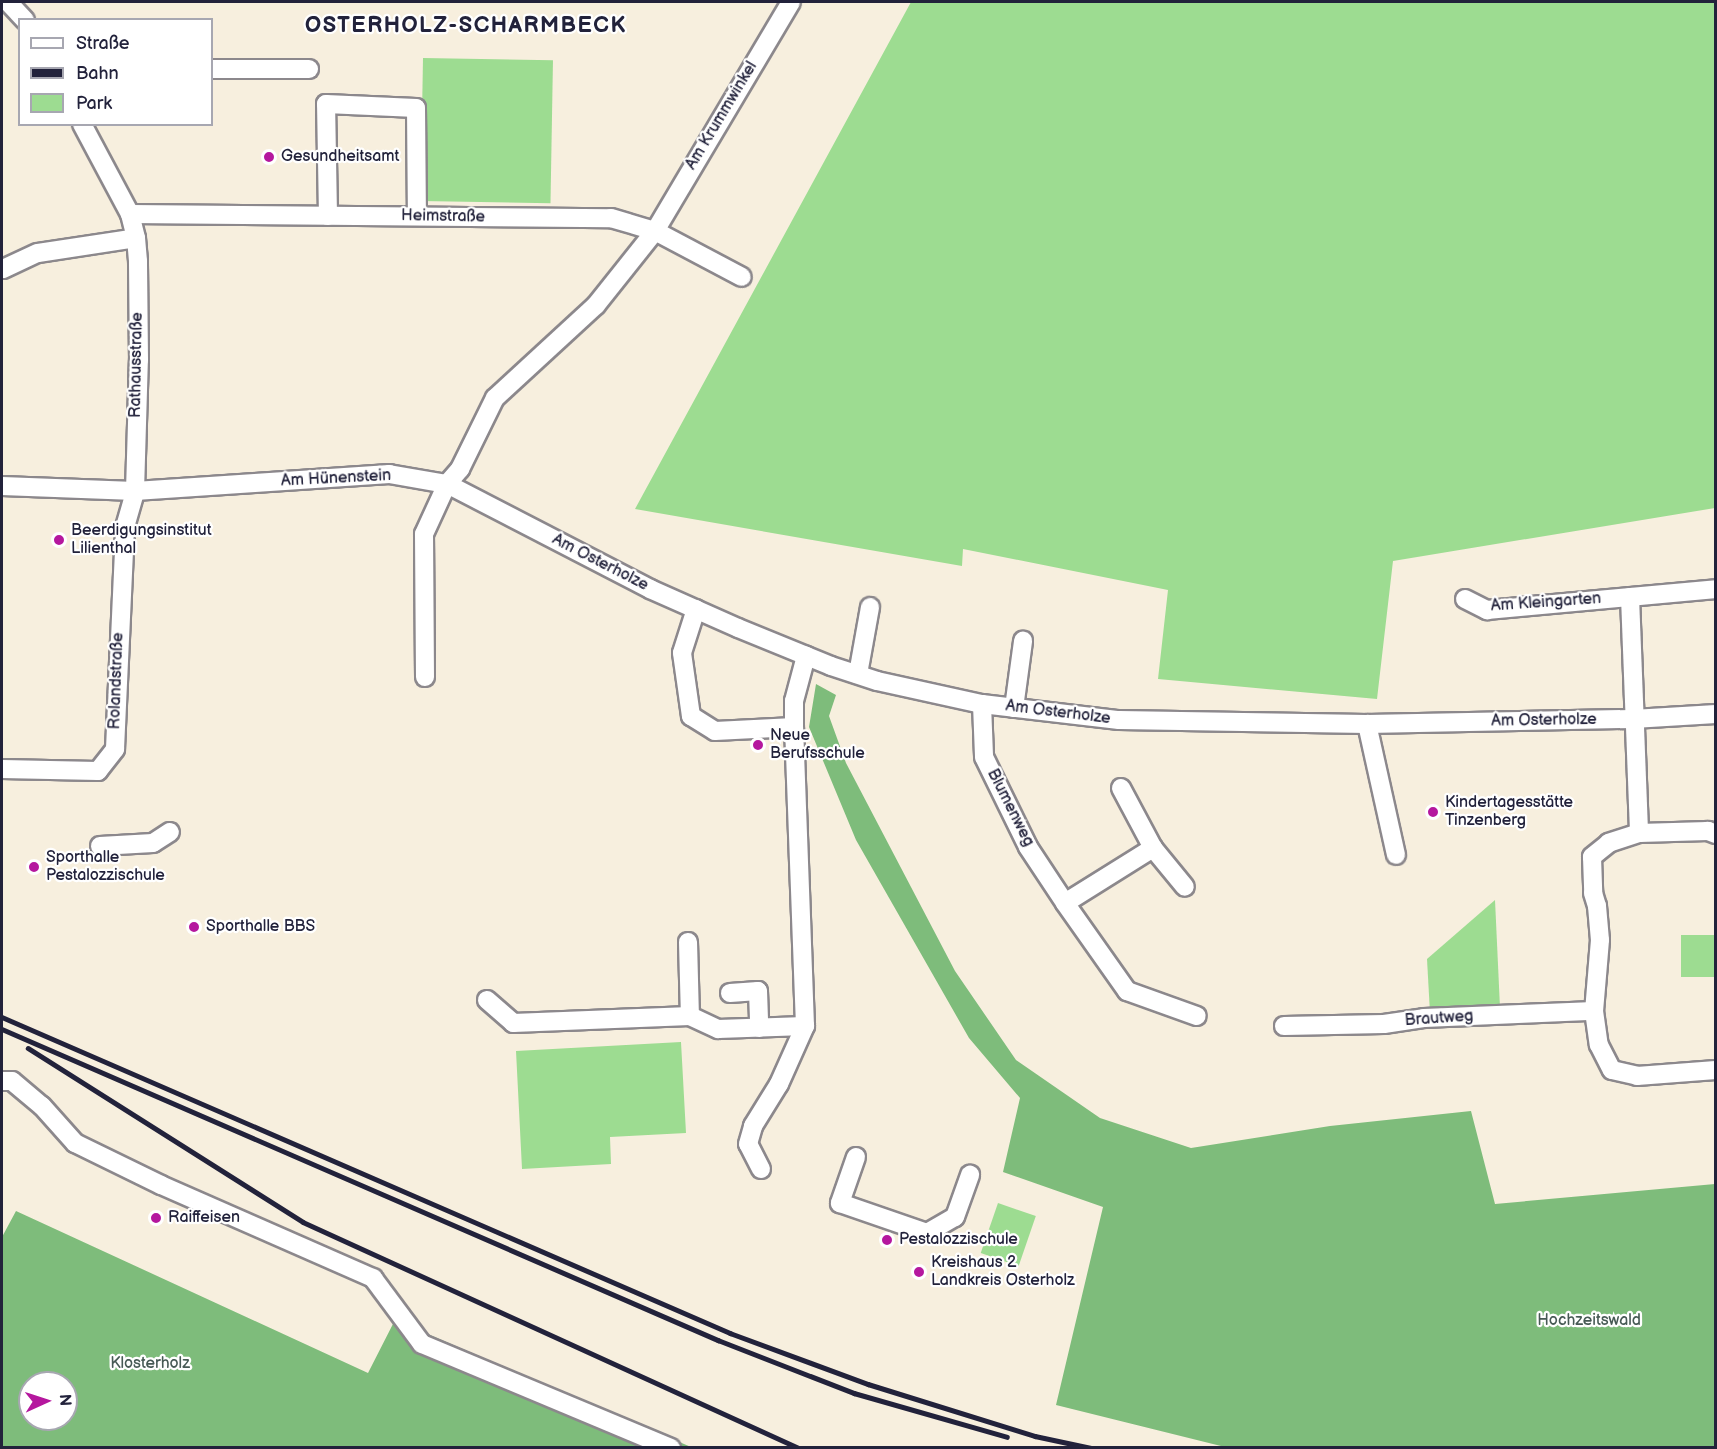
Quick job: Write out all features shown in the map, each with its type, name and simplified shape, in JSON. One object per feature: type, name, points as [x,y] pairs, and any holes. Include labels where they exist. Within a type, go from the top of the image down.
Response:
[{"type":"street","points":[[8,2],[23,18]]},
{"type":"street","name":"Am Krummwinkel","points":[[655,231],[791,2]]},
{"type":"street","points":[[213,69],[309,69]]},
{"type":"street","points":[[328,216],[326,104],[416,108],[417,216]]},
{"type":"street","name":"Rathausstraße","points":[[83,126],[130,214],[136,238],[139,360],[135,492]]},
{"type":"street","name":"Heimstraße","points":[[130,214],[611,218],[655,231],[742,277]]},
{"type":"street","points":[[425,677],[424,534],[447,484],[460,469],[495,398],[596,305],[655,231]]},
{"type":"street","points":[[3,268],[38,253],[136,238]]},
{"type":"street","name":"Am Hünenstein","points":[[2,486],[135,492],[389,474],[447,484]]},
{"type":"street","name":"Am Osterholze","points":[[447,484],[614,571],[806,656],[858,674],[982,704],[1119,720],[1367,724],[1633,719],[1716,714]]},
{"type":"street","name":"Rolandstraße","points":[[2,770],[98,771],[114,749],[125,527],[135,492]]},
{"type":"street","name":"Am Kleingarten","points":[[1465,599],[1487,610],[1716,589]]},
{"type":"street","points":[[1630,597],[1639,833]]},
{"type":"street","points":[[858,674],[870,607]]},
{"type":"street","points":[[696,609],[682,653],[691,716],[716,731],[794,727]]},
{"type":"street","points":[[1014,708],[1023,641]]},
{"type":"street","points":[[761,1169],[748,1144],[753,1126],[779,1084],[805,1026],[794,701],[806,656]]},
{"type":"street","name":"Blumenweg","points":[[982,704],[984,758],[1028,847],[1065,903],[1126,991],[1197,1016]]},
{"type":"street","points":[[1367,724],[1396,855]]},
{"type":"street","points":[[1121,788],[1154,849],[1185,886]]},
{"type":"street","points":[[1716,834],[1708,831],[1639,833],[1609,843],[1592,857],[1593,893],[1597,906],[1600,940],[1594,1011],[1599,1045],[1612,1070],[1637,1076],[1716,1070]]},
{"type":"street","points":[[99,846],[153,843],[170,832]]},
{"type":"street","points":[[1065,903],[1154,849]]},
{"type":"street","points":[[688,942],[690,1016]]},
{"type":"street","points":[[729,993],[758,992],[759,1028]]},
{"type":"street","points":[[488,1000],[513,1023],[690,1016],[718,1029],[805,1026]]},
{"type":"street","name":"Brautweg","points":[[1284,1026],[1384,1024],[1424,1018],[1594,1011]]},
{"type":"street","points":[[2,1081],[12,1082],[42,1106],[75,1143],[160,1185],[373,1278],[422,1344],[671,1448]]},
{"type":"street","points":[[856,1157],[840,1203],[927,1233],[955,1217],[970,1175]]},
{"type":"green space","points":[[911,2],[1715,2],[1715,508],[1393,561],[1377,699],[1158,679],[1168,590],[963,549],[962,566],[635,509]]},
{"type":"green space","points":[[423,58],[553,60],[550,203],[421,201]]},
{"type":"green space","name":"Hochzeitswald","points":[[816,684],[836,695],[829,716],[846,763],[955,971],[1016,1060],[1100,1118],[1191,1148],[1330,1126],[1471,1111],[1495,1204],[1715,1184],[1715,1447],[1225,1447],[1056,1405],[1103,1207],[1003,1172],[1020,1098],[969,1038],[856,840],[809,727]]},
{"type":"green space","points":[[1495,900],[1500,1008],[1430,1013],[1427,959]]},
{"type":"green space","points":[[1681,935],[1715,935],[1715,977],[1681,977]]},
{"type":"green space","points":[[681,1042],[686,1133],[610,1137],[611,1164],[522,1169],[516,1051]]},
{"type":"green space","points":[[998,1203],[1036,1216],[1019,1266],[981,1253]]},
{"type":"green space","name":"Klosterholz","points":[[16,1211],[368,1373],[395,1320],[691,1447],[2,1448],[2,1237]]},
{"type":"railway","points":[[2,1017],[730,1333],[868,1384],[1035,1436],[1091,1448]]},
{"type":"railway","points":[[2,1029],[718,1340],[854,1393],[1007,1437]]},
{"type":"railway","points":[[28,1048],[303,1222],[799,1448]]},
{"type":"place","name":"Gesundheitsamt","points":[[269,157]]},
{"type":"place","name":"Beerdigungsinstitut Lilienthal","points":[[59,540]]},
{"type":"place","name":"Neue Berufsschule","points":[[758,745]]},
{"type":"place","name":"Kindertagesstätte Tinzenberg","points":[[1433,812]]},
{"type":"place","name":"Sporthalle Pestalozzischule","points":[[34,867]]},
{"type":"place","name":"Sporthalle BBS","points":[[194,927]]},
{"type":"place","name":"Raiffeisen","points":[[156,1218]]},
{"type":"place","name":"Pestalozzischule","points":[[887,1240]]},
{"type":"place","name":"Kreishaus 2 Landkreis Osterholz","points":[[919,1272]]},
{"type":"district","name":"OSTERHOLZ-SCHARMBECK","points":[[466,26]]}]
